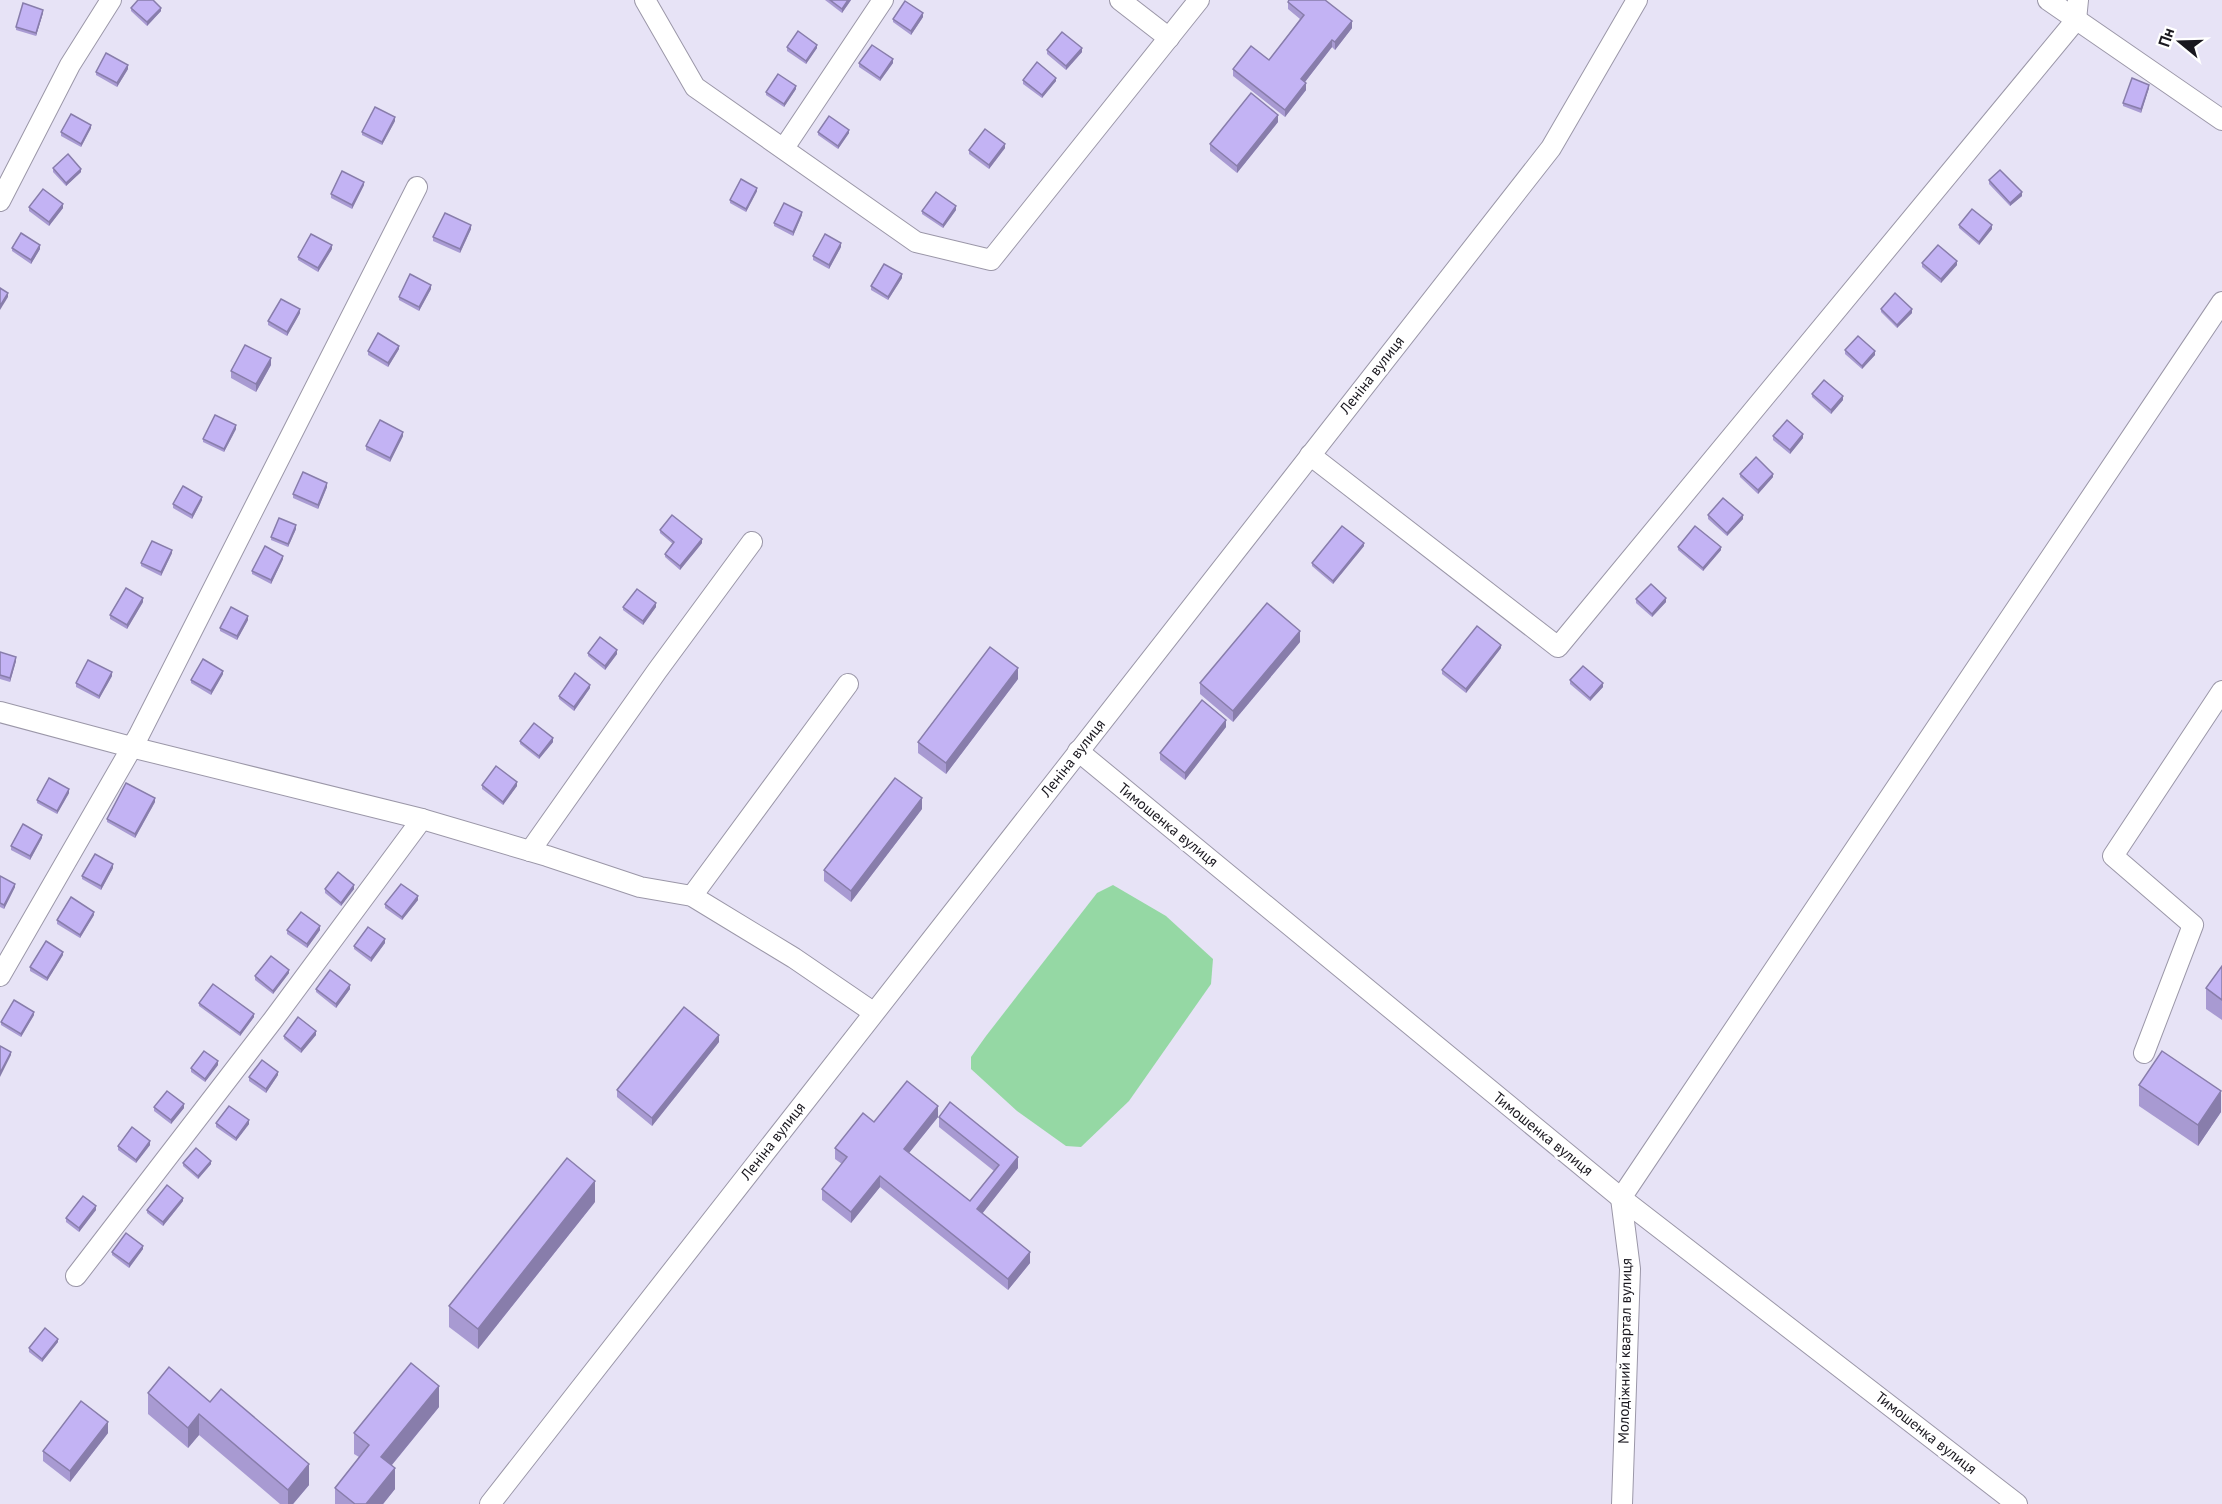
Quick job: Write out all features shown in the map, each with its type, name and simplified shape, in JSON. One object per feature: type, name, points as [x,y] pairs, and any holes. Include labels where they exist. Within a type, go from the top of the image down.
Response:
[{"type":"street","points":[[0,201],[70,65],[111,0]]},
{"type":"street","points":[[645,0],[695,87],[916,242],[991,260],[1199,0]]},
{"type":"street","points":[[784,148],[883,0]]},
{"type":"street","points":[[1120,0],[1168,38]]},
{"type":"street","name":"Леніна вулиця","points":[[490,1504],[1551,148],[1637,0]]},
{"type":"street","points":[[2048,0],[2222,120]]},
{"type":"street","points":[[1310,455],[1558,646],[2076,20],[2078,0]]},
{"type":"street","points":[[0,976],[140,735],[417,187]]},
{"type":"street","points":[[1621,1198],[2222,302]]},
{"type":"street","points":[[530,851],[657,671],[753,542]]},
{"type":"street","points":[[692,896],[848,684]]},
{"type":"street","points":[[2144,1053],[2193,925],[2113,856],[2222,691]]},
{"type":"street","points":[[0,711],[131,747],[422,819],[640,886],[692,896],[794,958],[873,1012]]},
{"type":"street","name":"Тимошенка вулиця","points":[[1078,751],[1621,1198],[2017,1504]]},
{"type":"street","points":[[76,1276],[273,1020],[422,819]]},
{"type":"street","name":"Молодіжний квартал вулиця","points":[[1621,1198],[1630,1269],[1622,1504]]},
{"type":"green space","points":[[1113,885],[1166,916],[1213,959],[1211,984],[1129,1101],[1081,1147],[1066,1146],[1017,1111],[971,1069],[971,1057],[1097,893]]},
{"type":"building","points":[[138,0],[153,0],[161,8],[147,22],[131,8]]},
{"type":"building","points":[[830,0],[848,0],[842,9]]},
{"type":"building","points":[[1289,0],[1325,0],[1352,21],[1335,42],[1332,40],[1301,79],[1306,83],[1285,110],[1233,69],[1251,46],[1269,60],[1304,15],[1288,2]]},
{"type":"building","points":[[905,1],[923,13],[911,31],[893,19]]},
{"type":"building","points":[[23,3],[43,10],[36,33],[16,27]]},
{"type":"building","points":[[798,31],[817,45],[806,61],[787,47]]},
{"type":"building","points":[[1062,32],[1082,48],[1066,66],[1047,50]]},
{"type":"building","points":[[872,45],[893,59],[880,78],[859,63]]},
{"type":"building","points":[[106,53],[128,65],[117,83],[96,72]]},
{"type":"building","points":[[1037,62],[1056,78],[1042,95],[1023,80]]},
{"type":"building","points":[[778,74],[796,86],[784,104],[766,92]]},
{"type":"building","points":[[2132,78],[2149,85],[2141,109],[2123,103]]},
{"type":"building","points":[[1251,93],[1278,115],[1237,166],[1210,144]]},
{"type":"building","points":[[375,107],[395,117],[382,142],[362,132]]},
{"type":"building","points":[[71,114],[91,125],[81,144],[61,132]]},
{"type":"building","points":[[829,116],[849,130],[838,146],[818,132]]},
{"type":"building","points":[[985,129],[1005,144],[989,165],[969,150]]},
{"type":"building","points":[[68,154],[81,169],[66,183],[53,168]]},
{"type":"building","points":[[2000,170],[2022,192],[2010,203],[1989,180]]},
{"type":"building","points":[[342,171],[364,182],[352,205],[331,194]]},
{"type":"building","points":[[741,179],[757,188],[746,209],[730,200]]},
{"type":"building","points":[[43,189],[63,204],[49,222],[29,207]]},
{"type":"building","points":[[936,192],[956,206],[943,225],[922,211]]},
{"type":"building","points":[[784,203],[802,212],[793,232],[774,223]]},
{"type":"building","points":[[1972,209],[1992,225],[1979,242],[1959,225]]},
{"type":"building","points":[[445,213],[471,225],[460,249],[433,237]]},
{"type":"building","points":[[21,233],[40,245],[31,260],[12,248]]},
{"type":"building","points":[[311,234],[332,245],[318,268],[298,257]]},
{"type":"building","points":[[825,234],[841,243],[829,265],[813,256]]},
{"type":"building","points":[[1938,245],[1957,261],[1941,279],[1922,263]]},
{"type":"building","points":[[884,264],[902,274],[888,297],[871,286]]},
{"type":"building","points":[[410,274],[431,285],[419,307],[399,297]]},
{"type":"building","points":[[0,288],[8,293],[0,306]]},
{"type":"building","points":[[1895,293],[1912,309],[1897,325],[1881,309]]},
{"type":"building","points":[[281,299],[300,309],[287,332],[268,321]]},
{"type":"building","points":[[378,333],[399,346],[388,363],[368,351]]},
{"type":"building","points":[[1858,336],[1875,351],[1862,366],[1845,350]]},
{"type":"building","points":[[245,345],[271,358],[256,384],[231,371]]},
{"type":"building","points":[[1824,380],[1843,396],[1831,410],[1812,394]]},
{"type":"building","points":[[215,415],[236,425],[224,449],[203,439]]},
{"type":"building","points":[[380,420],[403,432],[390,458],[366,446]]},
{"type":"building","points":[[1787,420],[1803,434],[1790,450],[1773,436]]},
{"type":"building","points":[[1756,457],[1773,474],[1758,490],[1740,474]]},
{"type":"building","points":[[303,472],[327,483],[318,505],[293,494]]},
{"type":"building","points":[[183,486],[202,497],[192,515],[173,504]]},
{"type":"building","points":[[1723,498],[1743,515],[1727,533],[1708,515]]},
{"type":"building","points":[[672,515],[702,539],[680,566],[665,554],[674,542],[660,530]]},
{"type":"building","points":[[279,518],[296,525],[288,544],[271,537]]},
{"type":"building","points":[[1342,526],[1364,543],[1333,581],[1312,563]]},
{"type":"building","points":[[1695,526],[1721,547],[1703,568],[1678,547]]},
{"type":"building","points":[[152,541],[172,550],[161,572],[141,563]]},
{"type":"building","points":[[265,546],[283,556],[271,580],[252,571]]},
{"type":"building","points":[[1651,584],[1666,598],[1652,614],[1636,599]]},
{"type":"building","points":[[126,588],[143,598],[127,625],[110,615]]},
{"type":"building","points":[[637,589],[656,603],[643,621],[623,607]]},
{"type":"building","points":[[1267,603],[1300,631],[1233,711],[1200,683]]},
{"type":"building","points":[[231,607],[248,616],[237,636],[220,628]]},
{"type":"building","points":[[1477,626],[1501,645],[1466,689],[1442,670]]},
{"type":"building","points":[[600,637],[617,650],[605,666],[588,653]]},
{"type":"building","points":[[990,647],[1018,668],[946,763],[918,742]]},
{"type":"building","points":[[0,652],[16,657],[10,678],[0,675]]},
{"type":"building","points":[[203,659],[223,671],[211,691],[191,680]]},
{"type":"building","points":[[88,660],[112,672],[99,696],[76,683]]},
{"type":"building","points":[[1583,666],[1603,683],[1590,698],[1570,680]]},
{"type":"building","points":[[575,673],[590,685],[574,707],[559,696]]},
{"type":"building","points":[[1202,700],[1226,720],[1185,773],[1160,753]]},
{"type":"building","points":[[534,723],[553,738],[539,756],[520,741]]},
{"type":"building","points":[[496,766],[517,782],[503,802],[482,785]]},
{"type":"building","points":[[49,778],[69,789],[57,811],[37,800]]},
{"type":"building","points":[[895,778],[922,798],[851,891],[824,870]]},
{"type":"building","points":[[126,783],[155,798],[135,834],[107,819]]},
{"type":"building","points":[[23,824],[42,835],[30,856],[11,846]]},
{"type":"building","points":[[95,854],[113,864],[101,886],[82,876]]},
{"type":"building","points":[[338,872],[354,885],[341,903],[325,889]]},
{"type":"building","points":[[0,876],[15,884],[4,905],[0,903]]},
{"type":"building","points":[[401,884],[418,896],[402,917],[385,904]]},
{"type":"building","points":[[71,897],[94,912],[80,935],[57,920]]},
{"type":"building","points":[[301,912],[320,926],[307,944],[287,930]]},
{"type":"building","points":[[368,927],[385,939],[371,958],[354,946]]},
{"type":"building","points":[[46,941],[63,952],[47,978],[30,967]]},
{"type":"building","points":[[271,956],[289,970],[273,991],[255,976]]},
{"type":"building","points":[[2222,966],[2222,1000],[2206,988]]},
{"type":"building","points":[[330,970],[350,985],[336,1004],[316,989]]},
{"type":"building","points":[[213,984],[254,1014],[240,1033],[199,1003]]},
{"type":"building","points":[[14,1000],[34,1012],[21,1034],[1,1022]]},
{"type":"building","points":[[684,1007],[719,1035],[652,1118],[617,1090]]},
{"type":"building","points":[[298,1017],[316,1031],[301,1049],[284,1036]]},
{"type":"building","points":[[0,1046],[11,1052],[0,1073]]},
{"type":"building","points":[[204,1051],[218,1061],[205,1079],[191,1068]]},
{"type":"building","points":[[2162,1051],[2221,1091],[2198,1125],[2139,1085]]},
{"type":"building","points":[[262,1060],[278,1072],[266,1089],[249,1077]]},
{"type":"building","points":[[907,1081],[938,1106],[904,1149],[970,1201],[999,1165],[939,1117],[950,1102],[1018,1157],[977,1209],[1030,1252],[1008,1279],[880,1176],[851,1212],[822,1189],[847,1157],[835,1148],[863,1113],[874,1122]]},
{"type":"building","points":[[167,1091],[184,1104],[171,1120],[154,1107]]},
{"type":"building","points":[[229,1106],[249,1120],[236,1138],[216,1123]]},
{"type":"building","points":[[132,1127],[150,1141],[136,1160],[118,1146]]},
{"type":"building","points":[[196,1148],[211,1161],[198,1176],[183,1163]]},
{"type":"building","points":[[567,1158],[595,1181],[478,1329],[449,1306]]},
{"type":"building","points":[[167,1185],[183,1198],[163,1222],[147,1210]]},
{"type":"building","points":[[83,1196],[96,1206],[79,1228],[66,1218]]},
{"type":"building","points":[[126,1233],[143,1246],[129,1264],[112,1252]]},
{"type":"building","points":[[45,1328],[58,1339],[42,1359],[29,1348]]},
{"type":"building","points":[[411,1363],[439,1386],[381,1457],[395,1468],[366,1504],[355,1504],[335,1488],[369,1445],[354,1433]]},
{"type":"building","points":[[169,1367],[210,1402],[221,1389],[309,1464],[288,1490],[199,1414],[188,1428],[148,1393]]},
{"type":"building","points":[[81,1401],[108,1422],[70,1471],[43,1451]]}]
